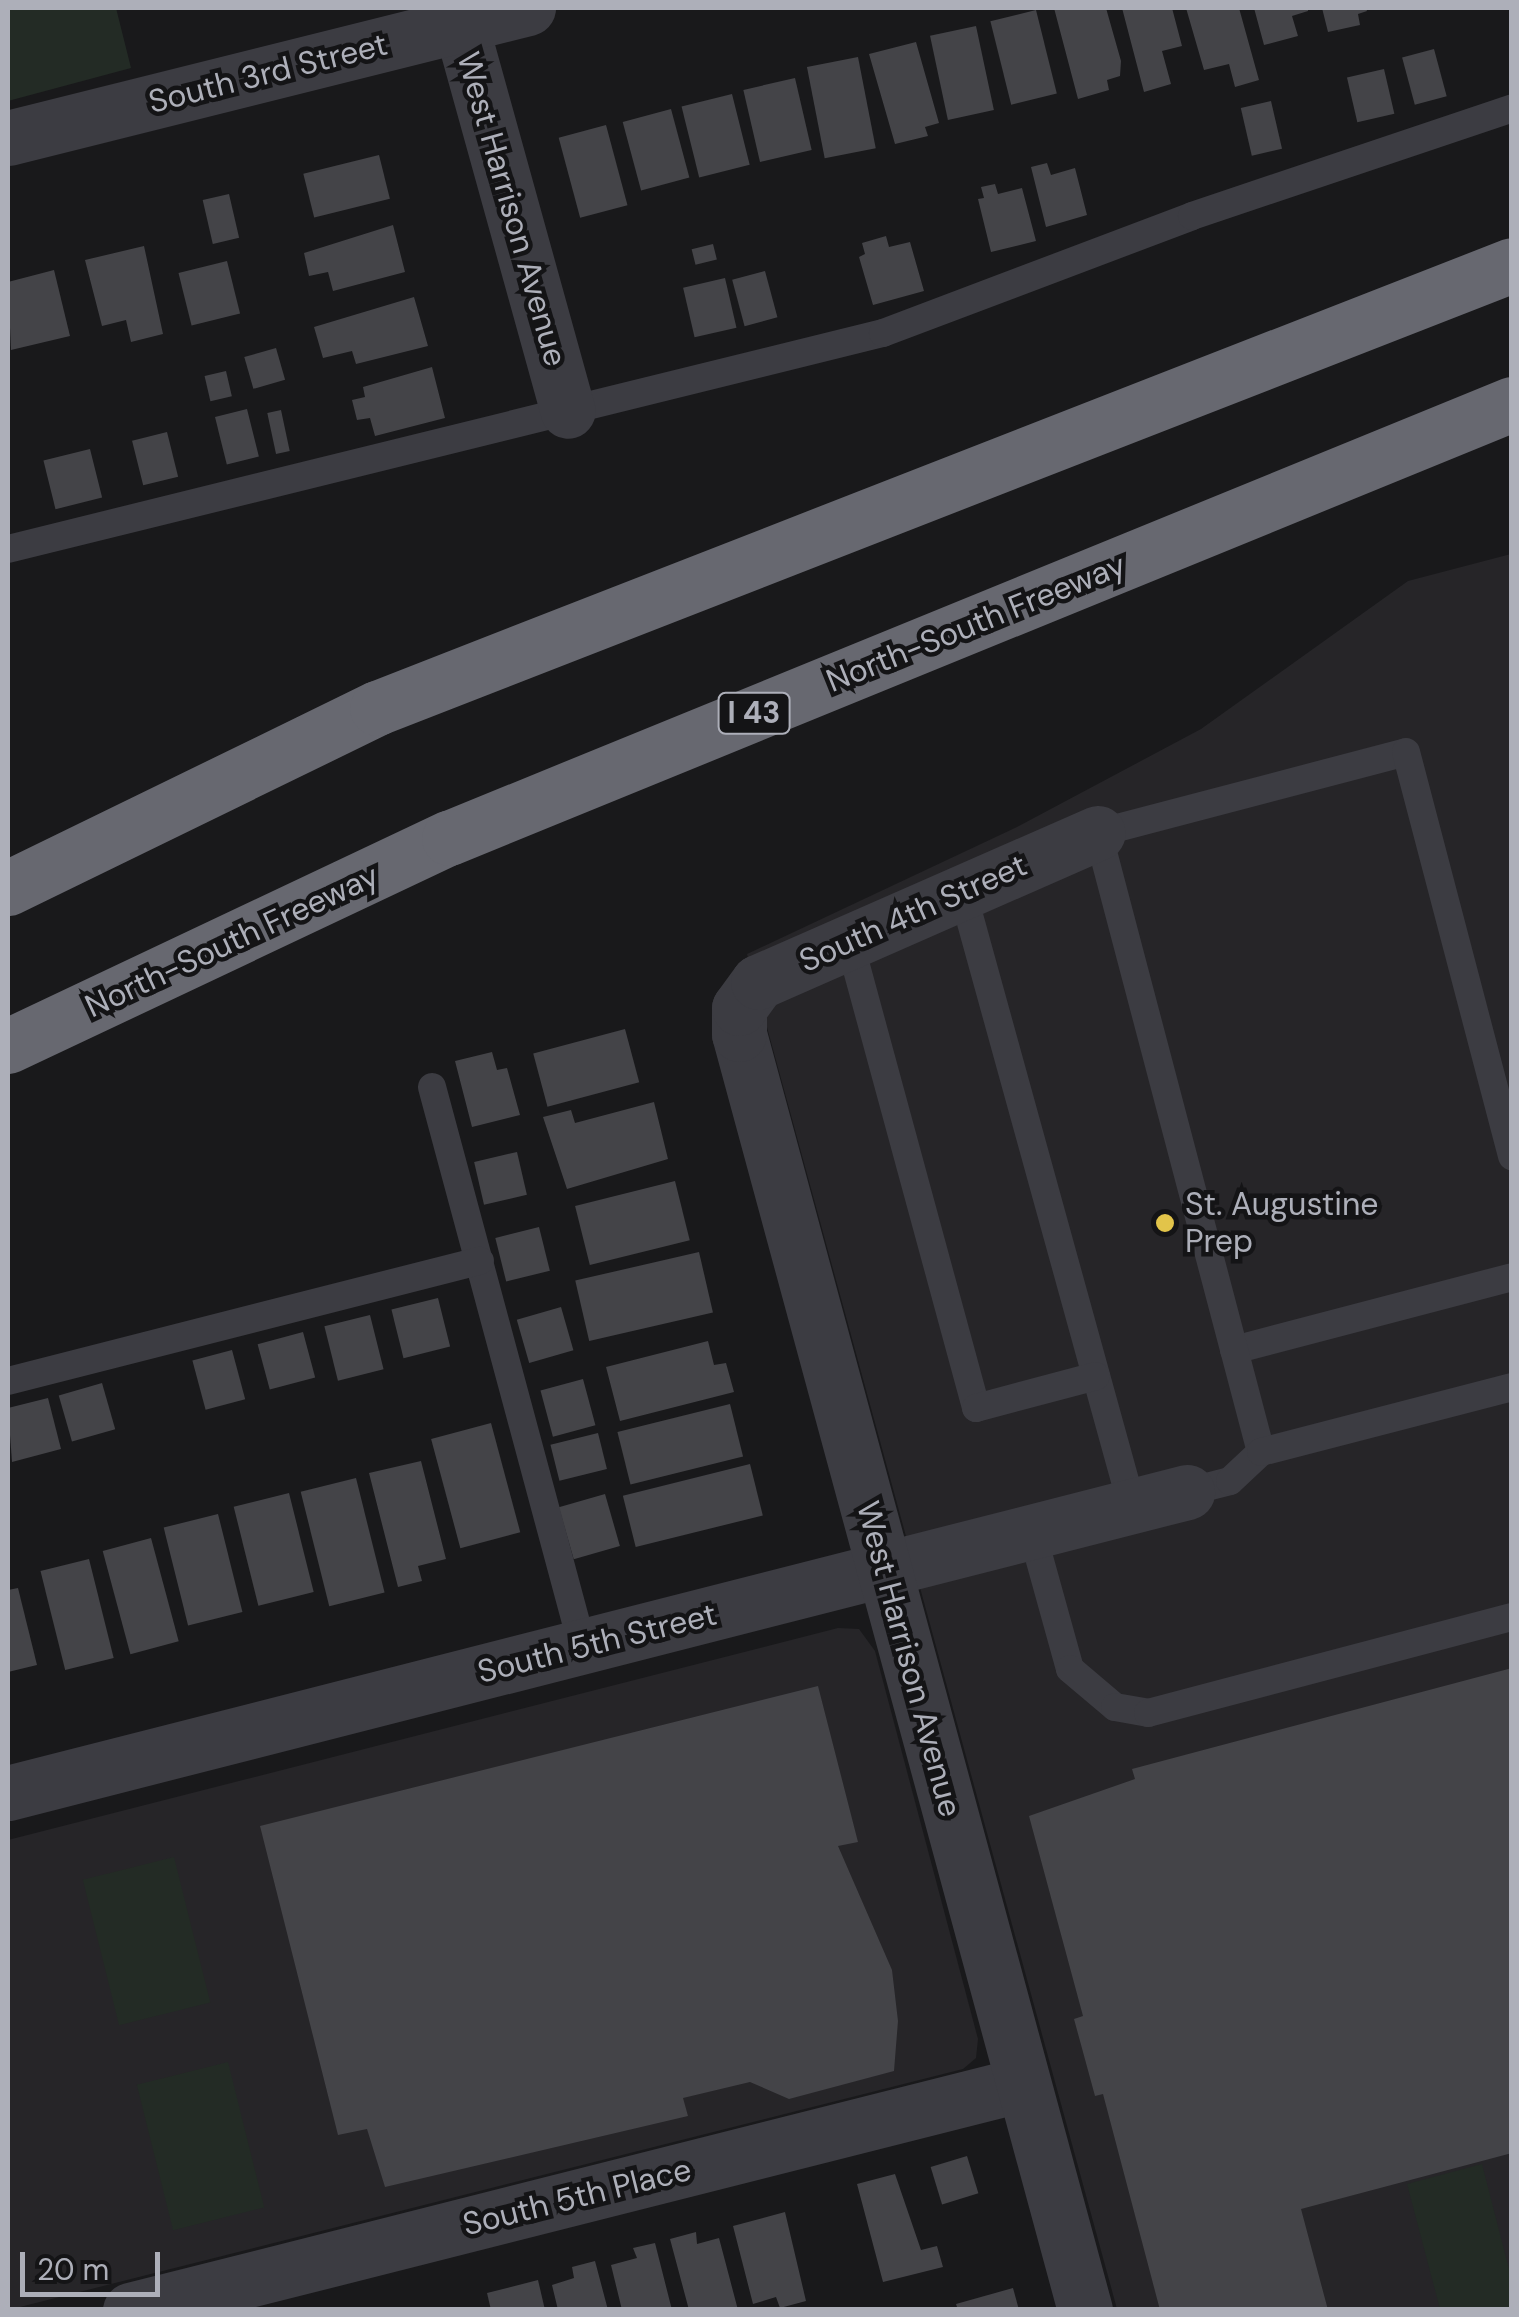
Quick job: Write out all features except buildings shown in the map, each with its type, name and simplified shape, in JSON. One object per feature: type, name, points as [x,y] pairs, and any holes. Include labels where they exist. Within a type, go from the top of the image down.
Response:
[{"type":"highway","points":[[8,888],[377,708],[1512,265]]},
{"type":"highway","name":"North-South Freeway","points":[[8,1046],[449,838],[1512,404]]},
{"type":"street","name":"South 3rd Street","points":[[8,138],[458,16],[528,8]]},
{"type":"street","name":"West Harrison Avenue","points":[[458,16],[568,411]]},
{"type":"street","name":"South 4th Street","points":[[740,1008],[758,982],[1098,833]]},
{"type":"street","name":"West Harrison Avenue","points":[[740,1008],[739,1034],[1085,2310]]},
{"type":"street","name":"South 5th Street","points":[[8,1793],[1187,1492]]},
{"type":"street","name":"South 5th Place","points":[[130,2310],[1023,2084]]},
{"type":"lane","points":[[8,549],[883,333],[1192,216],[1512,108]]},
{"type":"lane","points":[[1261,1452],[1098,833],[1406,752],[1512,1156]]},
{"type":"lane","points":[[962,890],[1132,1506]]},
{"type":"lane","points":[[849,940],[976,1408],[1096,1376]]},
{"type":"lane","points":[[432,1087],[583,1648]]},
{"type":"lane","points":[[8,1381],[480,1261]]},
{"type":"lane","points":[[1234,1350],[1512,1277]]},
{"type":"lane","points":[[1187,1492],[1230,1481],[1261,1452],[1512,1387]]},
{"type":"lane","points":[[1032,1532],[1070,1668],[1090,1692],[1115,1707],[1148,1713],[1512,1617]]},
{"type":"shaded area","points":[[8,8],[116,8],[131,68],[8,101]]},
{"type":"shaded area","name":"St. Augustine Prep","points":[[1511,554],[1511,2309],[1117,2309],[747,954],[1017,827],[1201,729],[1408,581]]},
{"type":"shaded area","points":[[838,1628],[859,1629],[875,1651],[978,2039],[976,2058],[963,2069],[8,2310],[8,1840]]},
{"type":"shaded area","points":[[174,1857],[210,2003],[119,2025],[83,1880]]},
{"type":"shaded area","points":[[228,2062],[264,2208],[173,2230],[137,2085]]},
{"type":"shaded area","points":[[1482,2164],[1511,2277],[1511,2309],[1440,2309],[1407,2184]]},
{"type":"place","name":"St. Augustine Prep","points":[[1165,1223]]}]
